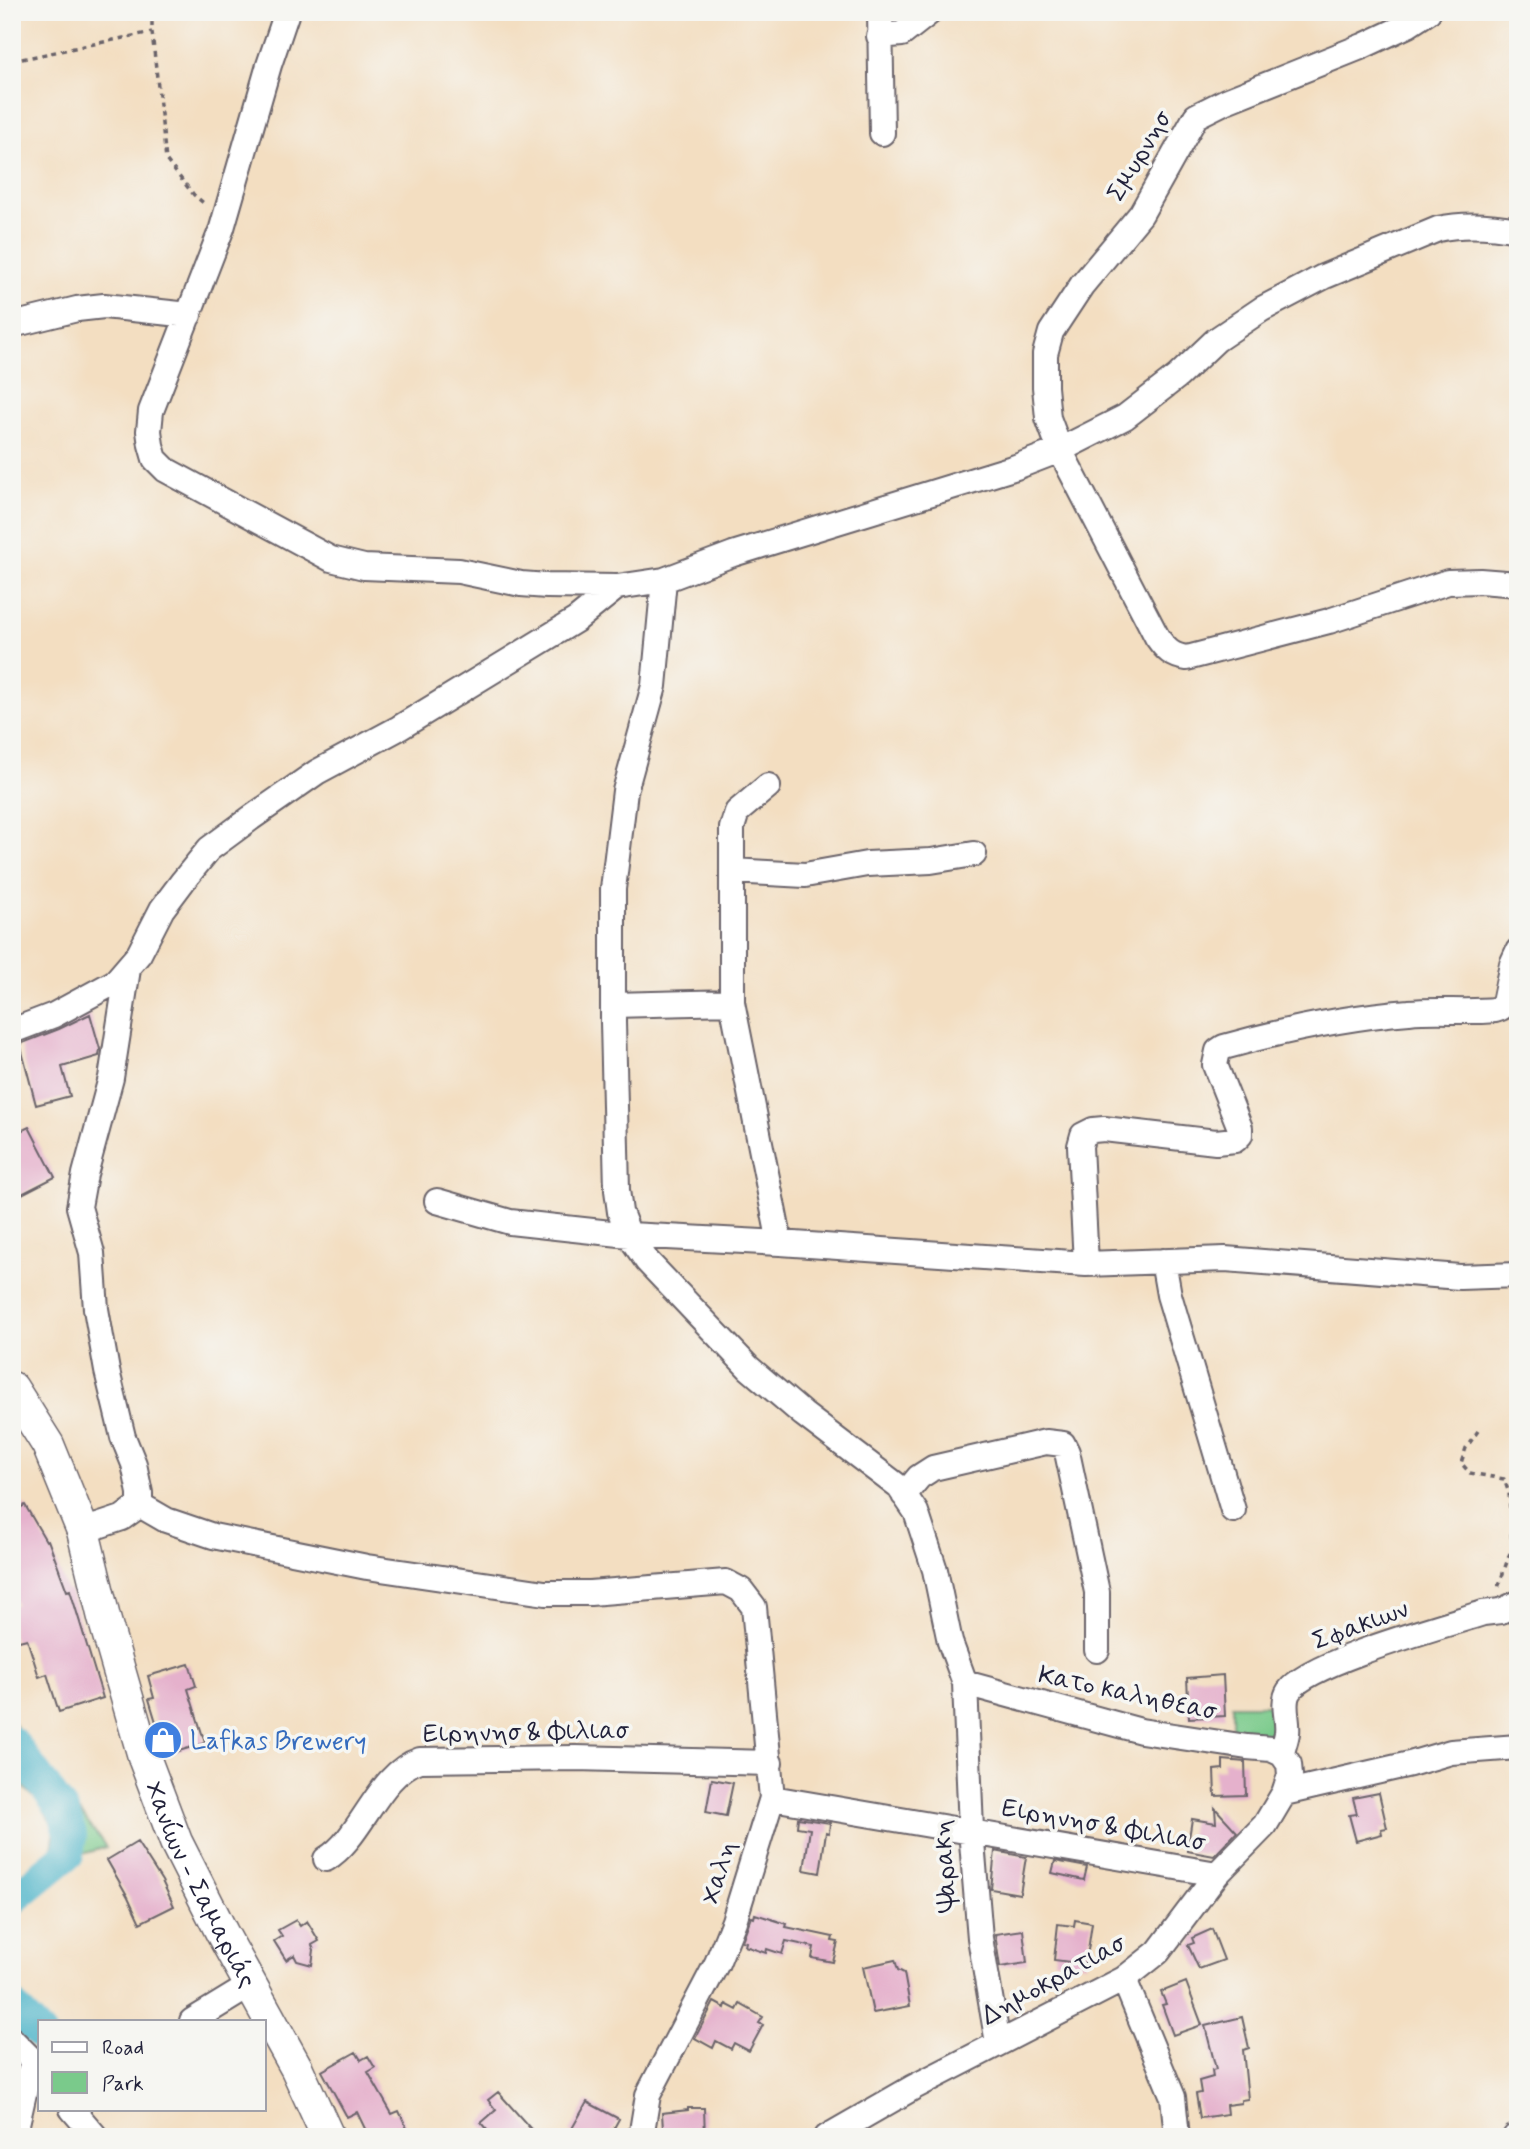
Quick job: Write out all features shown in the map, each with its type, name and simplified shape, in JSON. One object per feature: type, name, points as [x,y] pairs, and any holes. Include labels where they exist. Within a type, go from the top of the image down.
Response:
[{"type":"main road","name":"Χανίων - Σαμαριάς","points":[[12,1388],[48,1445],[83,1531],[104,1618],[145,1760],[176,1842],[296,2069],[328,2137]]},
{"type":"street","points":[[287,12],[269,65],[225,220],[151,411],[149,431],[155,459],[166,470],[331,559],[364,567],[458,571],[521,584],[617,587],[664,580],[733,554],[1003,471],[1060,450],[1125,417],[1178,376],[1216,340],[1262,309],[1323,277],[1438,229],[1476,225],[1518,230]]},
{"type":"street","points":[[882,133],[880,24],[902,34],[930,12]]},
{"type":"street","name":"Σμυρνησ","points":[[1428,12],[1363,46],[1226,100],[1196,117],[1141,214],[1082,285],[1051,332],[1045,354],[1048,418],[1060,450],[1157,637],[1166,650],[1176,657],[1187,658],[1329,621],[1448,582],[1518,584]]},
{"type":"street","points":[[12,325],[77,309],[104,306],[189,316]]},
{"type":"street","name":"Ψαρακη","points":[[664,580],[654,687],[625,791],[613,889],[612,1005],[617,1190],[620,1212],[629,1235],[647,1261],[749,1368],[803,1415],[899,1487],[916,1512],[935,1570],[950,1642],[965,1683],[979,1938],[998,2043]]},
{"type":"street","points":[[12,1031],[54,1015],[115,982],[139,954],[162,909],[209,849],[317,772],[399,728],[512,660],[576,620],[617,587]]},
{"type":"street","points":[[768,786],[737,812],[732,828],[732,1002],[780,1243]]},
{"type":"street","points":[[732,871],[805,875],[867,864],[931,862],[974,854]]},
{"type":"street","points":[[1086,1264],[1080,1146],[1083,1135],[1104,1129],[1216,1142],[1234,1140],[1240,1135],[1240,1128],[1215,1065],[1218,1051],[1224,1047],[1289,1029],[1379,1014],[1501,1008],[1518,951]]},
{"type":"street","points":[[83,1531],[122,1518],[140,1505],[134,1464],[123,1437],[107,1371],[96,1309],[92,1253],[79,1207],[111,1077],[128,969]]},
{"type":"street","points":[[612,1005],[732,1002]]},
{"type":"street","points":[[437,1201],[510,1222],[629,1235],[1086,1264],[1225,1259],[1460,1277],[1518,1275]]},
{"type":"street","points":[[1163,1261],[1169,1295],[1233,1510]]},
{"type":"street","points":[[904,1494],[919,1477],[933,1468],[1046,1442],[1063,1444],[1067,1452],[1097,1592],[1097,1650]]},
{"type":"street","name":"Χαλη","points":[[140,1505],[166,1520],[213,1536],[367,1567],[545,1593],[590,1593],[726,1583],[741,1590],[754,1607],[772,1798],[734,1921],[717,1963],[648,2095],[641,2137]]},
{"type":"street","name":"Σφακιων","points":[[1280,1753],[1287,1731],[1286,1697],[1290,1689],[1303,1678],[1347,1658],[1483,1614],[1501,1611],[1518,1603]]},
{"type":"street","name":"Κατο καληθεασ","points":[[965,1683],[1141,1731],[1271,1749],[1280,1753]]},
{"type":"street","points":[[1284,1793],[1451,1752],[1518,1747]]},
{"type":"street","name":"Δημοκρατιασ","points":[[827,2137],[998,2043],[1124,1979],[1158,1952],[1217,1874],[1265,1825],[1284,1793],[1290,1775],[1289,1764],[1280,1753]]},
{"type":"street","name":"Ειρηνησ & Φιλιασ","points":[[326,1859],[339,1851],[359,1821],[406,1765],[420,1760],[576,1758],[770,1763]]},
{"type":"street","name":"Ειρηνησ & Φιλιασ","points":[[772,1798],[1217,1874]]},
{"type":"street","points":[[1124,1979],[1173,2097],[1177,2137]]},
{"type":"street","points":[[194,2020],[251,1985]]},
{"type":"street","points":[[12,2040],[37,2064],[27,2080],[15,2137]]},
{"type":"street","points":[[73,2110],[96,2137]]},
{"type":"path","points":[[152,12],[166,160],[194,195],[225,220]]},
{"type":"path","points":[[12,61],[152,32]]},
{"type":"path","points":[[1478,1431],[1466,1448],[1461,1463],[1470,1473],[1504,1479],[1509,1493],[1509,1519],[1513,1533],[1507,1567],[1483,1614]]},
{"type":"green space","points":[[1232,1705],[1266,1705],[1275,1709],[1276,1731],[1266,1738],[1232,1737]]},
{"type":"green space","points":[[12,1721],[106,1847],[83,1854],[25,1897],[21,1882],[51,1856],[55,1829],[38,1801],[12,1776]]},
{"type":"building","points":[[90,1014],[100,1049],[99,1056],[62,1067],[70,1096],[36,1105],[20,1044]]},
{"type":"building","points":[[29,1127],[55,1177],[12,1199],[12,1135]]},
{"type":"building","points":[[25,1505],[46,1541],[48,1540],[67,1591],[70,1590],[103,1698],[59,1712],[47,1674],[39,1677],[27,1639],[15,1642],[12,1634],[12,1606],[17,1605],[12,1592],[12,1512]]},
{"type":"building","points":[[189,1664],[196,1686],[188,1689],[205,1743],[166,1755],[149,1699],[154,1698],[148,1676]]},
{"type":"building","points":[[1223,1675],[1225,1716],[1189,1718],[1187,1678]]},
{"type":"building","points":[[1223,1760],[1245,1762],[1246,1795],[1215,1796],[1214,1770],[1223,1769]]},
{"type":"building","points":[[712,1779],[733,1783],[726,1816],[706,1812]]},
{"type":"building","points":[[1379,1793],[1387,1828],[1381,1829],[1382,1834],[1356,1841],[1349,1815],[1357,1814],[1353,1798]]},
{"type":"building","points":[[1215,1808],[1237,1832],[1214,1856],[1187,1851],[1192,1819],[1216,1823]]},
{"type":"building","points":[[798,1818],[830,1823],[829,1833],[826,1832],[820,1873],[804,1870],[810,1829],[797,1827]]},
{"type":"building","points":[[137,1842],[162,1881],[174,1906],[140,1923],[107,1860]]},
{"type":"building","points":[[995,1851],[1026,1857],[1020,1894],[991,1889]]},
{"type":"building","points":[[1055,1861],[1087,1867],[1084,1880],[1052,1873]]},
{"type":"building","points":[[755,1914],[787,1924],[786,1927],[833,1937],[832,1941],[838,1942],[833,1962],[812,1958],[814,1947],[786,1941],[782,1954],[767,1949],[766,1953],[745,1946],[746,1942],[742,1941],[751,1917],[754,1918]]},
{"type":"building","points":[[296,1920],[300,1926],[307,1921],[319,1941],[312,1945],[312,1965],[297,1961],[294,1955],[286,1960],[274,1941],[282,1936],[278,1930]]},
{"type":"building","points":[[1075,1920],[1092,1923],[1086,1964],[1054,1960],[1058,1924],[1074,1926]]},
{"type":"building","points":[[1212,1929],[1224,1960],[1199,1969],[1188,1945],[1194,1943],[1192,1938]]},
{"type":"building","points":[[1023,1930],[1027,1963],[1000,1967],[995,1934]]},
{"type":"building","points":[[895,1960],[898,1970],[904,1973],[910,2006],[873,2013],[863,1967]]},
{"type":"building","points":[[1186,1982],[1202,2025],[1173,2035],[1162,2005],[1166,2004],[1161,1992]]},
{"type":"building","points":[[714,2002],[737,2010],[740,2004],[763,2017],[759,2023],[763,2025],[749,2051],[734,2043],[731,2049],[716,2041],[713,2048],[695,2038]]},
{"type":"building","points":[[1242,2017],[1249,2048],[1243,2050],[1248,2099],[1226,2105],[1227,2114],[1200,2118],[1196,2094],[1201,2093],[1199,2081],[1213,2077],[1212,2070],[1216,2069],[1205,2026]]},
{"type":"building","points":[[356,2052],[361,2060],[368,2056],[375,2068],[368,2072],[392,2114],[399,2111],[411,2137],[369,2137],[357,2112],[347,2117],[322,2071]]},
{"type":"building","points":[[498,2092],[538,2137],[493,2137],[481,2123],[496,2110],[488,2100]]},
{"type":"building","points":[[587,2102],[619,2119],[609,2137],[579,2137],[570,2132]]},
{"type":"building","points":[[704,2108],[705,2137],[686,2137],[686,2128],[663,2129],[662,2113]]},
{"type":"waterway","points":[[12,1742],[63,1811],[71,1835],[68,1854],[12,1900]]},
{"type":"waterway","points":[[12,2006],[38,2032]]},
{"type":"place","name":"Lafkas Brewery","points":[[163,1740]]}]
